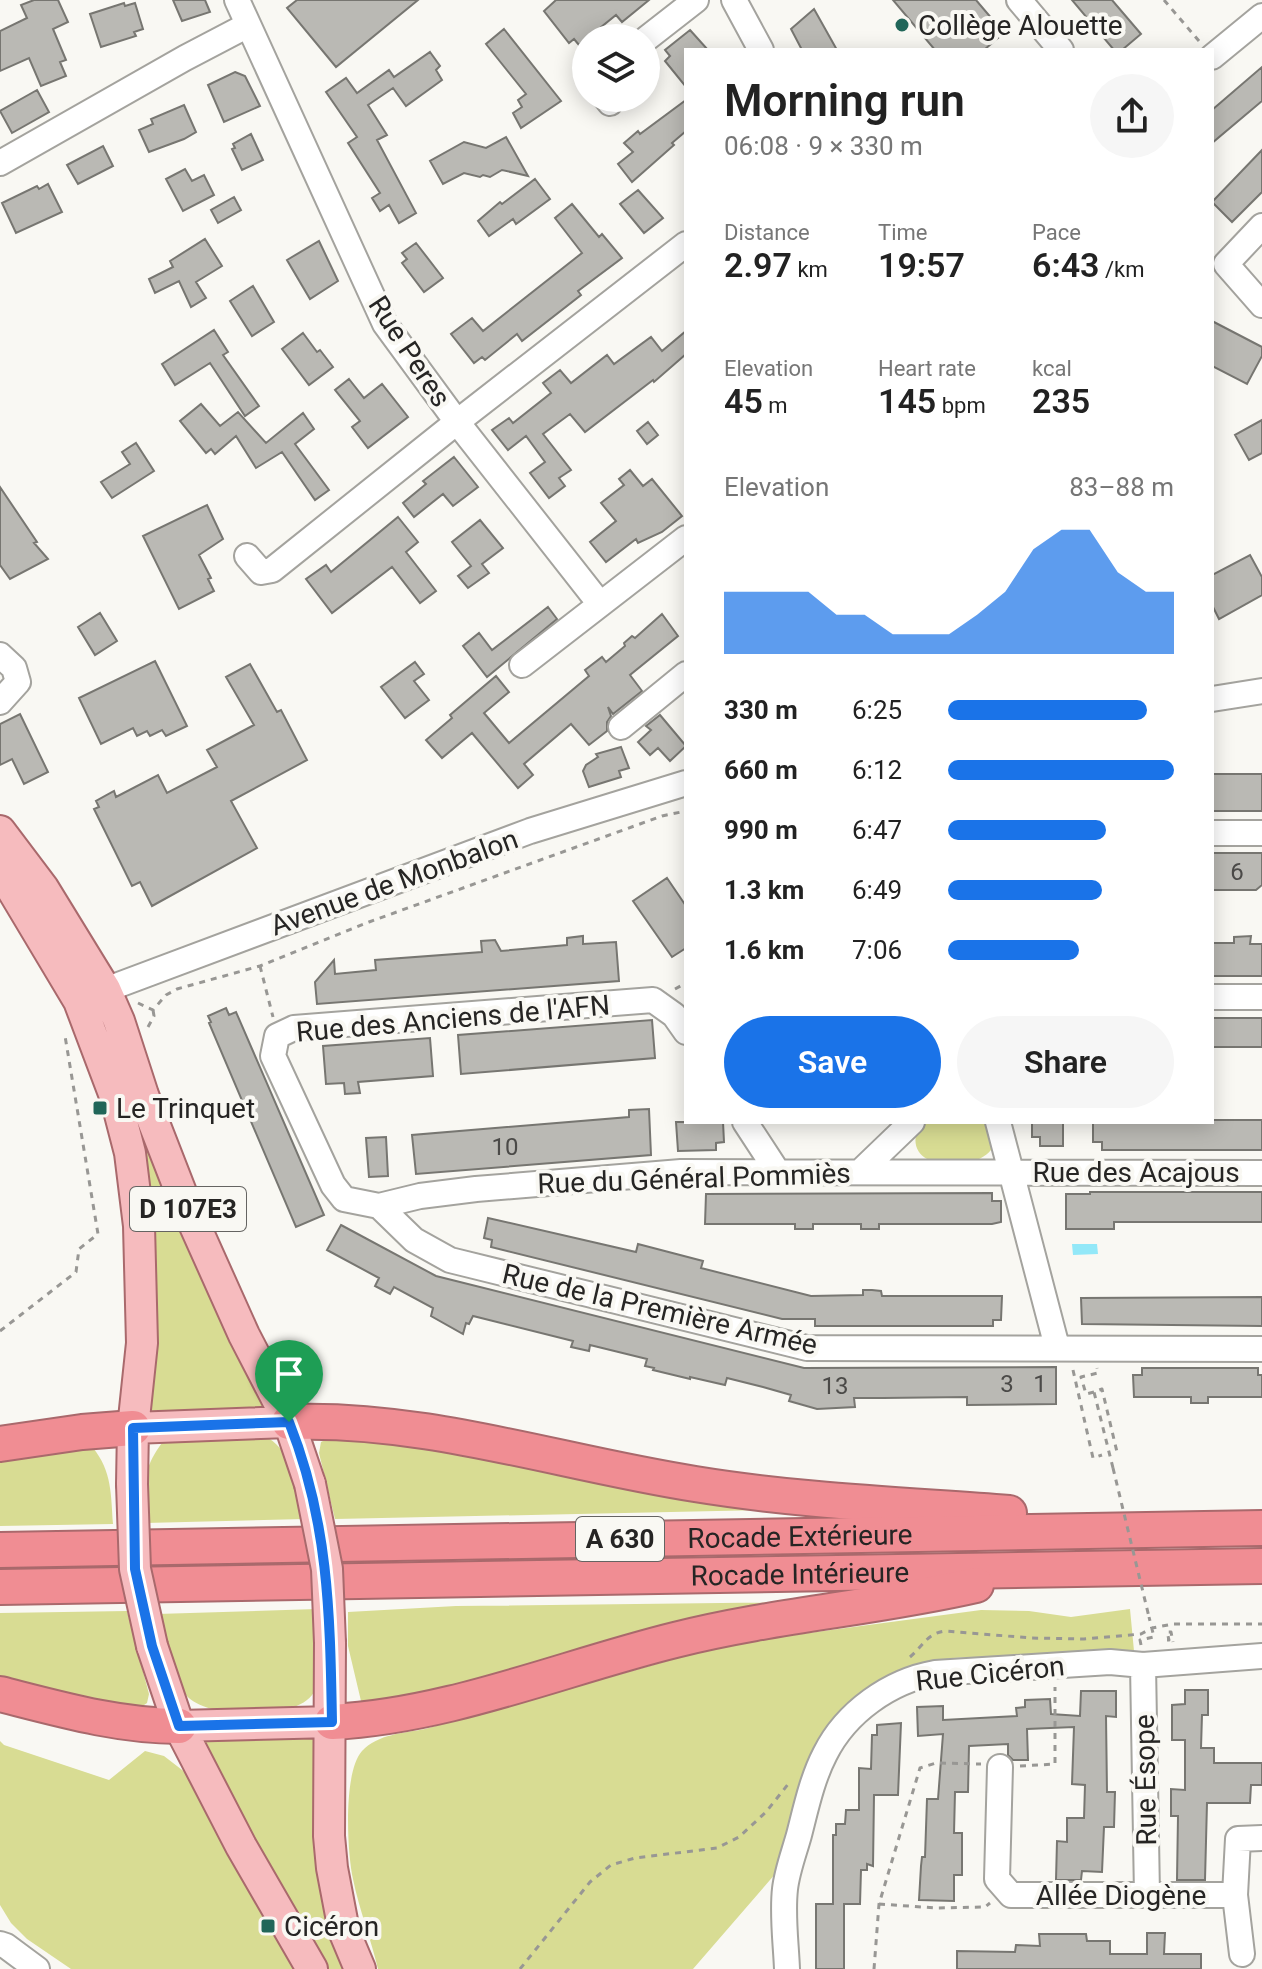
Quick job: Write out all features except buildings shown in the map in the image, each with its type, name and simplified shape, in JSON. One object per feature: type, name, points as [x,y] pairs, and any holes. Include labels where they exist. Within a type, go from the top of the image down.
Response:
[{"type":"highway","points":[[289,1422],[396,1426],[697,1485],[818,1499],[1252,1528]]},
{"type":"highway","points":[[0,1444],[133,1428]]},
{"type":"highway","name":"Rocade Extérieure","points":[[0,1550],[1252,1528]]},
{"type":"highway","name":"Rocade Intérieure","points":[[0,1587],[1262,1566]]},
{"type":"highway","points":[[332,1722],[370,1720],[478,1696],[675,1640],[747,1624],[923,1597],[1039,1570]]},
{"type":"highway","points":[[0,1694],[105,1719],[150,1726],[179,1726]]},
{"type":"main road","name":"D 107E3","points":[[0,831],[43,888],[98,998],[143,1095],[187,1208],[244,1335],[289,1422],[310,1484],[327,1569],[332,1722],[329,1836],[332,1868],[344,1931],[360,1969]]},
{"type":"main road","name":"D 107E3","points":[[0,869],[98,998],[116,1099],[130,1153],[139,1226],[142,1343],[133,1428],[135,1569],[152,1646],[179,1726],[241,1846],[312,1969]]},
{"type":"main road","points":[[133,1428],[289,1422]]},
{"type":"main road","points":[[179,1726],[332,1722]]},
{"type":"street","name":"Rue Peres","points":[[237,0],[385,324],[457,422],[600,604]]},
{"type":"street","points":[[660,28],[696,0]]},
{"type":"street","points":[[734,0],[760,48]]},
{"type":"street","points":[[1019,0],[1059,48]]},
{"type":"street","points":[[1214,55],[1262,16]]},
{"type":"street","points":[[0,163],[248,25]]},
{"type":"street","points":[[1262,226],[1219,256],[1262,305]]},
{"type":"street","points":[[247,556],[261,572],[272,570],[684,246]]},
{"type":"street","points":[[522,665],[684,540]]},
{"type":"street","points":[[0,655],[14,668],[18,682],[0,702]]},
{"type":"street","points":[[621,727],[684,676]]},
{"type":"street","points":[[1214,699],[1262,691]]},
{"type":"street","name":"Avenue de Monbalon","points":[[98,998],[530,831],[684,784]]},
{"type":"street","points":[[1214,833],[1262,833]]},
{"type":"street","points":[[1214,997],[1262,997]]},
{"type":"street","name":"Rue des Anciens de l'AFN","points":[[379,1206],[344,1199],[333,1185],[273,1056],[277,1036],[294,1028],[653,1000],[674,1015],[684,1029]]},
{"type":"street","points":[[746,1124],[777,1171]]},
{"type":"street","points":[[861,1171],[910,1124]]},
{"type":"street","points":[[999,1124],[1057,1347]]},
{"type":"street","name":"Rue du Général Pommiès","points":[[379,1206],[420,1196],[476,1189],[681,1172],[1011,1172]]},
{"type":"street","name":"Rue des Acajous","points":[[1011,1172],[1262,1173]]},
{"type":"street","name":"Rue de la Première Armée","points":[[379,1206],[414,1240],[450,1260],[807,1348],[1262,1349]]},
{"type":"street","name":"Rue Cicéron","points":[[787,1969],[785,1889],[810,1790],[825,1753],[847,1723],[883,1693],[916,1676],[1055,1665],[1110,1662],[1143,1665],[1262,1656]]},
{"type":"street","name":"Rue Ésope","points":[[1143,1665],[1147,1895]]},
{"type":"street","name":"Allée Diogène","points":[[1000,1767],[997,1879],[1011,1895],[1235,1895],[1238,1839],[1262,1838]]},
{"type":"street","points":[[1235,1895],[1242,1954]]},
{"type":"street","points":[[0,1944],[37,1969]]},
{"type":"path","points":[[1164,0],[1204,48]]},
{"type":"path","points":[[98,998],[126,997],[153,1010],[166,995],[177,989],[260,966],[383,917],[662,816],[684,811]]},
{"type":"path","points":[[260,966],[277,1036]]},
{"type":"path","points":[[0,1331],[22,1317],[76,1272],[79,1249],[98,1234],[65,1033]]},
{"type":"path","points":[[1086,1348],[1086,1366],[1073,1370],[1093,1458],[1102,1455]]},
{"type":"path","points":[[1098,1373],[1081,1377],[1086,1394],[1102,1389],[1117,1452]]},
{"type":"path","points":[[1094,1392],[1154,1637],[1140,1640],[1141,1645],[1169,1640],[1167,1632],[1171,1632],[1172,1638]]},
{"type":"path","points":[[908,1659],[935,1632],[1084,1639],[1141,1634],[1152,1628],[1173,1624],[1262,1624]]},
{"type":"path","points":[[874,1969],[879,1904],[920,1768],[936,1763],[1000,1767],[1055,1764],[1055,1665]]},
{"type":"path","points":[[520,1969],[590,1882],[611,1865],[635,1858],[717,1848],[739,1837],[766,1812],[792,1779]]},
{"type":"path","points":[[879,1904],[985,1907],[1005,1888]]},
{"type":"green space","points":[[111,1026],[273,1411],[147,1416],[152,1359],[100,1030]]},
{"type":"green space","points":[[920,1124],[992,1124],[995,1140],[990,1151],[978,1160],[946,1164],[930,1161],[919,1153],[915,1140]]},
{"type":"green space","points":[[250,1433],[268,1438],[284,1453],[294,1474],[304,1519],[145,1523],[148,1469],[165,1439]]},
{"type":"green space","points":[[331,1437],[406,1443],[814,1509],[335,1519],[319,1453],[321,1442]]},
{"type":"green space","points":[[93,1448],[107,1475],[113,1524],[0,1526],[0,1456]]},
{"type":"green space","points":[[804,1602],[379,1704],[361,1701],[348,1646],[348,1612],[456,1606]]},
{"type":"green space","points":[[317,1609],[319,1662],[315,1690],[307,1700],[292,1708],[253,1714],[213,1709],[186,1695],[171,1667],[157,1614]]},
{"type":"green space","points":[[1130,1609],[1134,1651],[952,1658],[911,1667],[817,1747],[797,1795],[776,1873],[693,1969],[378,1969],[358,1902],[348,1832],[349,1794],[356,1761],[368,1745],[376,1741],[717,1647],[981,1610],[1029,1611],[1071,1617]]},
{"type":"green space","points":[[127,1611],[149,1694],[147,1703],[138,1709],[74,1699],[0,1679],[0,1613]]},
{"type":"green space","points":[[320,1734],[349,1969],[321,1969],[195,1735]]},
{"type":"green space","points":[[0,1741],[4,1745],[109,1780],[145,1751],[164,1756],[186,1773],[294,1969],[71,1969],[27,1939],[11,1923],[0,1905]]},
{"type":"water","points":[[1072,1244],[1097,1244],[1098,1254],[1073,1255]]},
{"type":"place","name":"Collège Alouette","points":[[902,25]]},
{"type":"place","name":"Le Trinquet","points":[[100,1108]]},
{"type":"place","name":"Cicéron","points":[[268,1926]]},
{"type":"route","points":[[289,1422],[310,1484],[327,1569],[332,1722],[179,1726],[152,1646],[135,1569],[133,1428],[289,1422]]}]
